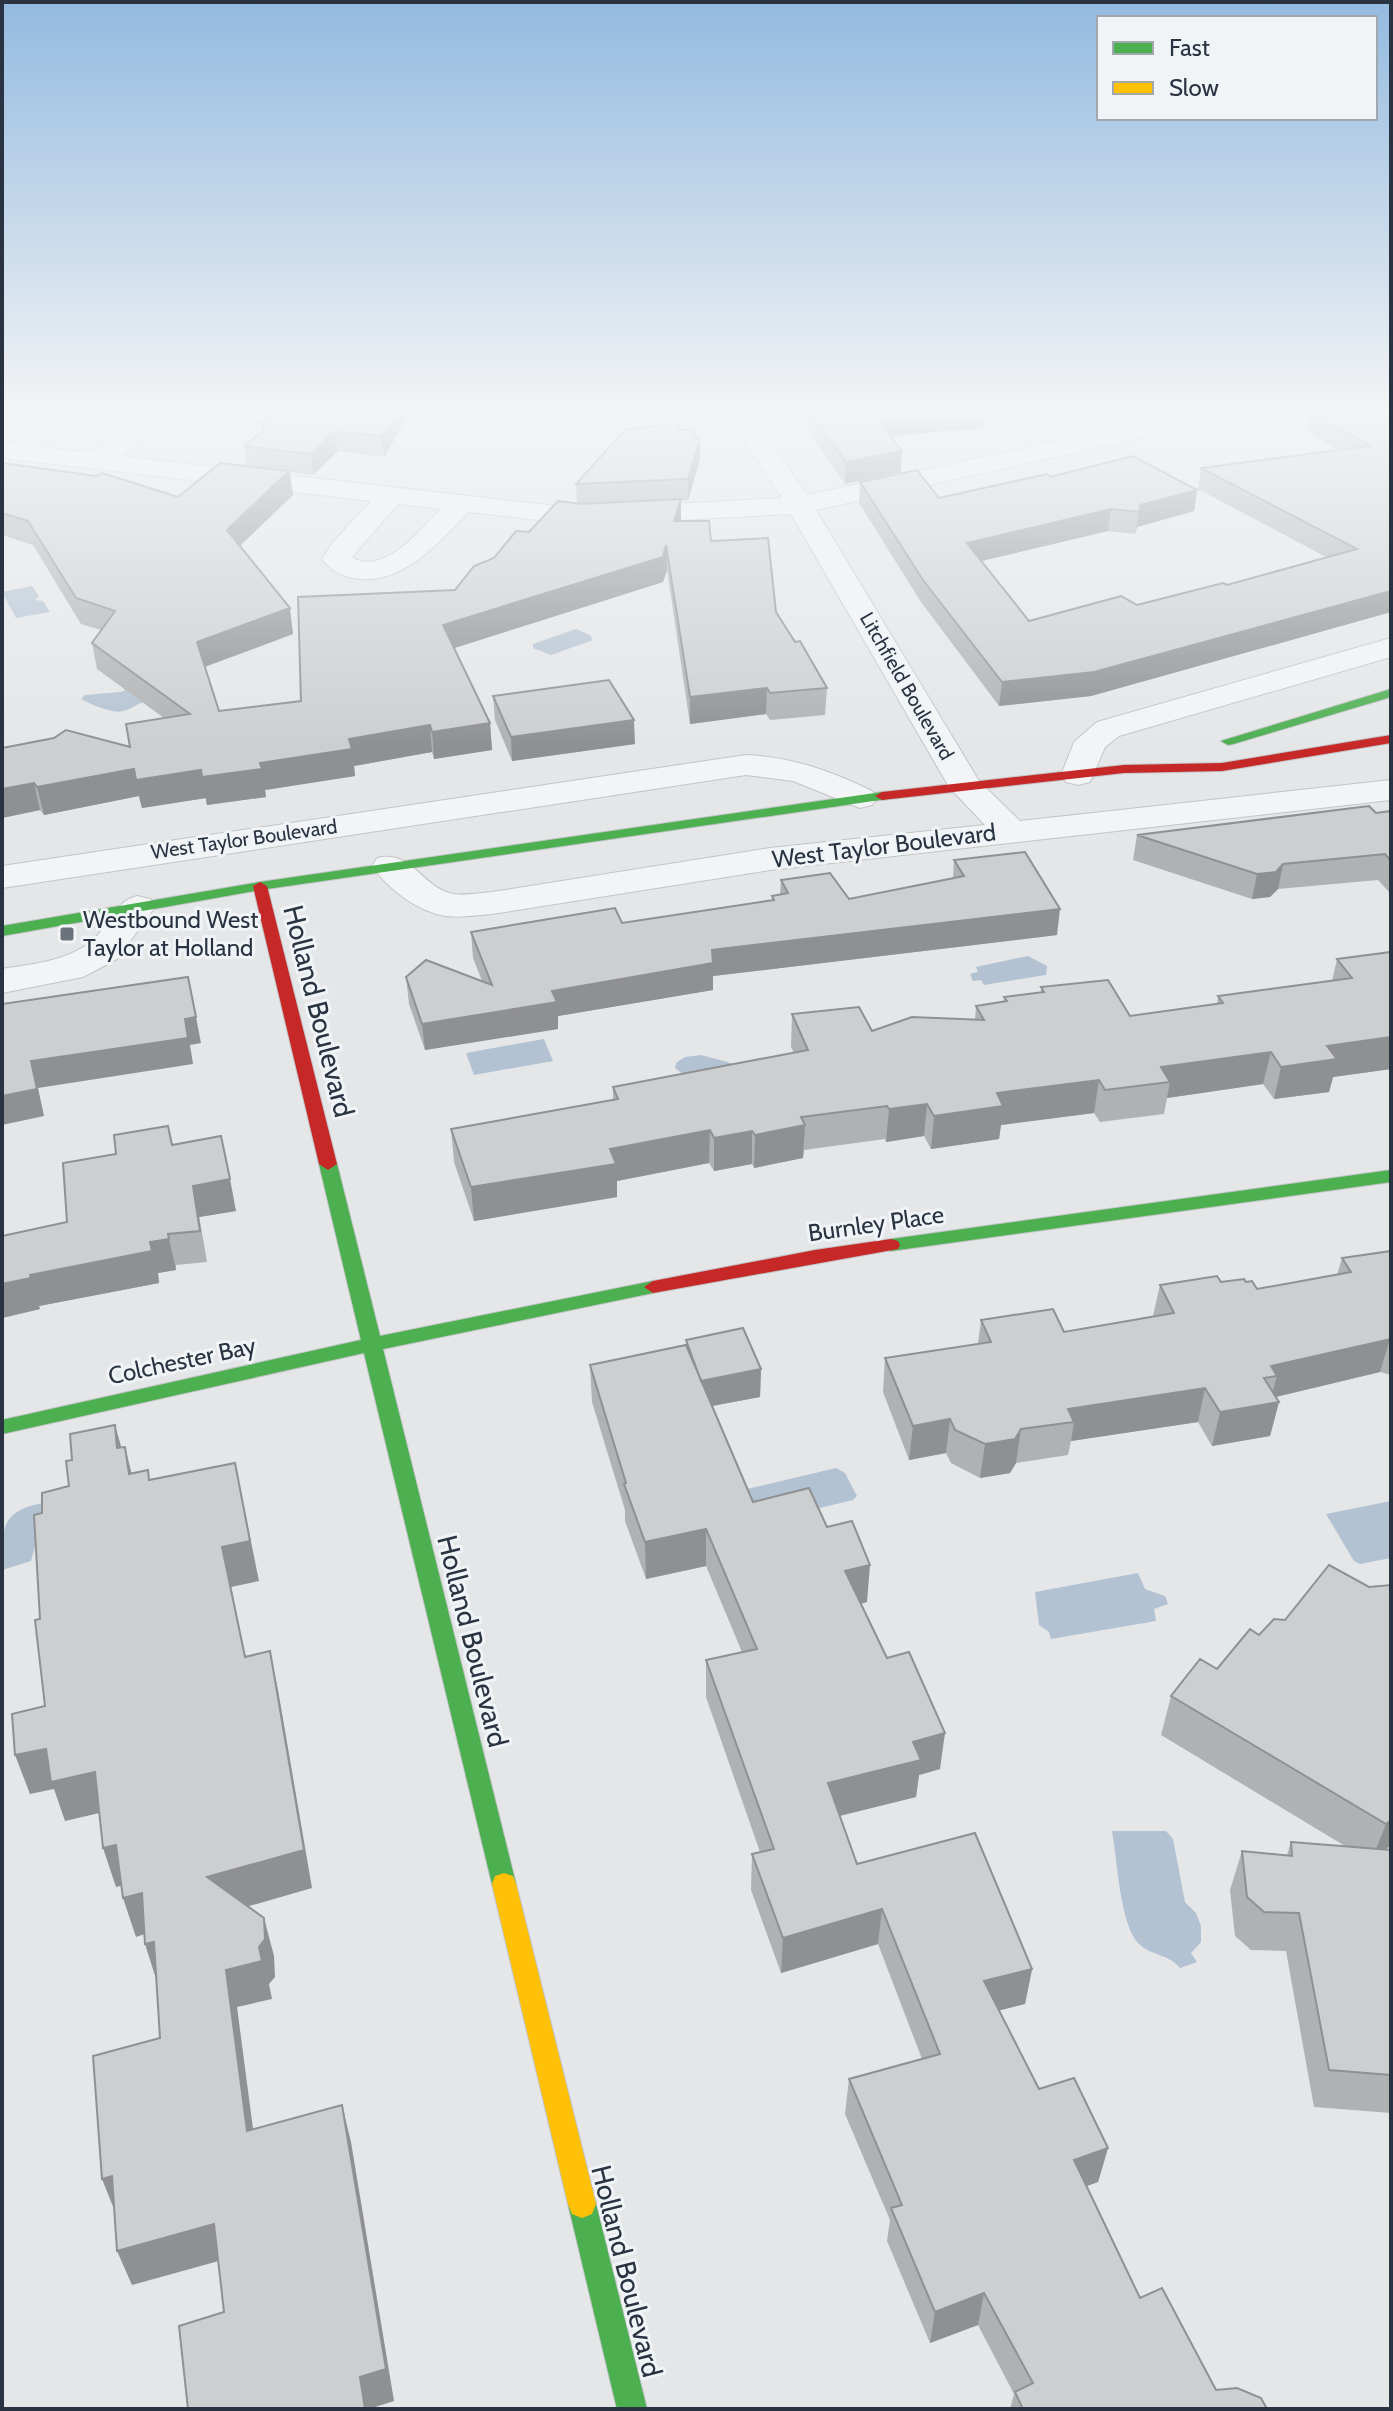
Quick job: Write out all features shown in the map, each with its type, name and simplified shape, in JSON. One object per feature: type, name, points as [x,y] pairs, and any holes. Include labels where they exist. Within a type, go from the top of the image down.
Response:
[{"type":"street","points":[[366,523],[336,559],[345,568],[371,571],[403,561],[442,523]]},
{"type":"street","name":"Litchfield Boulevard","points":[[810,523],[966,787],[1011,831]]},
{"type":"street","points":[[1078,775],[1090,742],[1108,729],[1391,647]]},
{"type":"street","name":"West Taylor Boulevard","points":[[1124,769],[1391,693]]},
{"type":"street","name":"West Taylor Boulevard","points":[[2,931],[260,886],[860,798],[1124,769],[1222,767],[1391,739]]},
{"type":"street","name":"West Taylor Boulevard","points":[[2,877],[746,765],[796,770],[860,798]]},
{"type":"street","name":"West Taylor Boulevard","points":[[390,866],[416,890],[448,905],[492,903],[770,859],[1391,790]]},
{"type":"street","name":"Holland Boulevard","points":[[260,886],[632,2409]]},
{"type":"street","points":[[2,981],[69,969],[104,951],[137,907]]},
{"type":"street","name":"Burnley Place","points":[[372,1345],[458,1325],[815,1256],[1391,1176]]},
{"type":"street","name":"Colchester Bay","points":[[2,1427],[372,1345]]},
{"type":"water","points":[[32,586],[39,596],[35,600],[43,601],[50,612],[16,618],[2,592]]},
{"type":"water","points":[[576,629],[590,635],[593,640],[551,655],[533,648],[533,644]]},
{"type":"water","points":[[131,687],[147,701],[119,712],[81,699],[85,695],[121,692]]},
{"type":"water","points":[[1028,956],[1047,966],[1046,975],[984,985],[981,980],[973,981],[970,974],[978,972],[976,967]]},
{"type":"water","points":[[544,1039],[553,1061],[474,1075],[466,1053]]},
{"type":"water","points":[[701,1055],[742,1066],[684,1075],[675,1068],[676,1063],[685,1057]]},
{"type":"water","points":[[836,1468],[845,1473],[857,1496],[853,1500],[758,1523],[743,1490]]},
{"type":"water","points":[[1391,1501],[1391,1558],[1360,1564],[1354,1561],[1326,1514]]},
{"type":"water","points":[[47,1502],[31,1561],[2,1570],[2,1542],[7,1523],[20,1510]]},
{"type":"water","points":[[1138,1573],[1145,1589],[1165,1596],[1168,1604],[1154,1609],[1156,1621],[1051,1639],[1049,1632],[1039,1625],[1035,1592]]},
{"type":"water","points":[[1112,1831],[1166,1831],[1173,1839],[1185,1902],[1196,1913],[1201,1926],[1201,1942],[1191,1953],[1197,1962],[1180,1968],[1171,1960],[1143,1947],[1132,1934],[1123,1906]]},
{"type":"building","points":[[29,523],[235,523],[227,530],[290,608],[197,642],[219,711],[301,701],[298,597],[455,590],[474,566],[494,558],[516,531],[529,532],[538,523],[709,523],[711,541],[768,538],[776,612],[795,642],[800,641],[827,688],[770,693],[767,688],[690,697],[666,545],[663,557],[443,625],[490,723],[432,732],[430,725],[349,739],[352,749],[260,763],[262,769],[202,777],[201,770],[136,780],[134,769],[37,787],[34,783],[2,789],[2,748],[54,738],[66,730],[130,747],[126,724],[190,714],[92,643],[115,611],[76,598]]},
{"type":"building","points":[[886,523],[1054,523],[967,543],[1029,621],[1121,596],[1137,605],[1223,583],[1227,585],[1357,549],[1306,523],[1391,523],[1391,591],[1094,672],[1002,682],[923,580]]},
{"type":"building","points":[[609,680],[634,720],[511,737],[493,696]]},
{"type":"building","points":[[1369,806],[1376,813],[1391,811],[1391,861],[1385,854],[1283,864],[1276,872],[1257,874],[1137,835]]},
{"type":"building","points":[[1025,852],[1060,909],[712,950],[713,963],[552,991],[557,1002],[422,1024],[406,977],[426,960],[492,985],[471,932],[615,908],[622,923],[774,900],[772,896],[788,893],[781,880],[830,873],[849,899],[964,876],[954,860]]},
{"type":"building","points":[[1391,952],[1391,1037],[1327,1046],[1337,1059],[1281,1067],[1271,1052],[1161,1067],[1170,1082],[1105,1090],[1099,1080],[997,1093],[1003,1106],[934,1116],[927,1104],[889,1109],[887,1106],[801,1117],[805,1125],[755,1135],[752,1131],[714,1138],[710,1130],[610,1149],[616,1164],[471,1187],[451,1129],[618,1099],[613,1087],[808,1050],[792,1014],[859,1007],[872,1031],[912,1017],[984,1020],[976,1006],[1007,1001],[1004,997],[1044,992],[1041,987],[1108,980],[1130,1016],[1223,1003],[1218,996],[1352,978],[1337,959]]},
{"type":"building","points":[[188,977],[196,1017],[185,1019],[188,1038],[31,1061],[37,1089],[2,1096],[2,1004]]},
{"type":"building","points":[[168,1126],[172,1145],[221,1136],[230,1179],[193,1186],[200,1231],[168,1234],[169,1239],[150,1242],[152,1251],[30,1275],[31,1278],[2,1284],[2,1236],[67,1222],[63,1163],[116,1154],[114,1135]]},
{"type":"building","points":[[1391,1251],[1391,1339],[1271,1366],[1277,1376],[1264,1378],[1279,1402],[1220,1412],[1205,1388],[1068,1409],[1074,1422],[1021,1429],[1015,1439],[985,1444],[955,1430],[950,1419],[913,1426],[885,1358],[991,1342],[981,1320],[1053,1309],[1064,1332],[1174,1313],[1160,1285],[1217,1276],[1221,1282],[1252,1281],[1257,1289],[1351,1272],[1342,1258]]},
{"type":"building","points":[[743,1328],[761,1369],[701,1381],[686,1340]]},
{"type":"building","points":[[686,1345],[753,1502],[809,1488],[827,1527],[852,1521],[870,1565],[845,1571],[887,1658],[909,1652],[945,1733],[913,1742],[921,1760],[828,1783],[857,1864],[975,1833],[1032,1969],[984,1981],[1039,2089],[1074,2078],[1108,2148],[1074,2160],[1140,2298],[1162,2288],[1216,2390],[1237,2388],[1261,2398],[1267,2409],[1023,2409],[1015,2392],[1033,2383],[984,2293],[935,2312],[891,2208],[902,2205],[849,2079],[940,2054],[882,1909],[783,1938],[752,1854],[774,1849],[706,1660],[757,1649],[706,1529],[645,1542],[624,1484],[590,1365]]},
{"type":"building","points":[[115,1425],[117,1448],[125,1447],[129,1474],[148,1470],[149,1480],[235,1463],[250,1541],[222,1547],[245,1657],[270,1651],[304,1850],[207,1877],[264,1918],[265,1939],[259,1947],[262,1961],[226,1970],[247,2131],[342,2105],[386,2369],[360,2377],[365,2409],[188,2409],[179,2326],[224,2312],[214,2224],[117,2251],[112,2176],[102,2179],[93,2056],[160,2038],[154,1942],[145,1944],[142,1893],[123,1898],[116,1845],[103,1848],[95,1772],[51,1782],[46,1749],[15,1755],[12,1714],[45,1706],[35,1620],[40,1619],[34,1515],[42,1513],[42,1493],[69,1486],[66,1461],[72,1460],[70,1434]]},
{"type":"building","points":[[1329,1565],[1369,1587],[1391,1585],[1391,1820],[1386,1824],[1171,1696],[1200,1659],[1217,1669],[1250,1629],[1259,1635],[1274,1619],[1285,1620]]},
{"type":"building","points":[[1291,1842],[1391,1850],[1391,2075],[1329,2070],[1299,1913],[1264,1912],[1247,1897],[1242,1851],[1292,1856]]},
{"type":"traffic: fast","points":[[1228,741],[1391,693]]},
{"type":"traffic: fast","points":[[2,931],[260,886],[882,796]]},
{"type":"traffic: fast","points":[[328,1164],[504,1884]]},
{"type":"traffic: fast","points":[[891,1245],[1391,1176]]},
{"type":"traffic: fast","points":[[2,1427],[458,1325],[653,1287]]},
{"type":"traffic: fast","points":[[582,2204],[632,2409]]},
{"type":"traffic: slow","points":[[504,1884],[582,2204]]},
{"type":"traffic: jam","points":[[882,796],[1124,769],[1222,767],[1391,739]]},
{"type":"traffic: jam","points":[[260,886],[328,1164]]},
{"type":"traffic: jam","points":[[653,1287],[891,1245]]},
{"type":"place","name":"Westbound West Taylor at Holland","points":[[67,934]]}]
